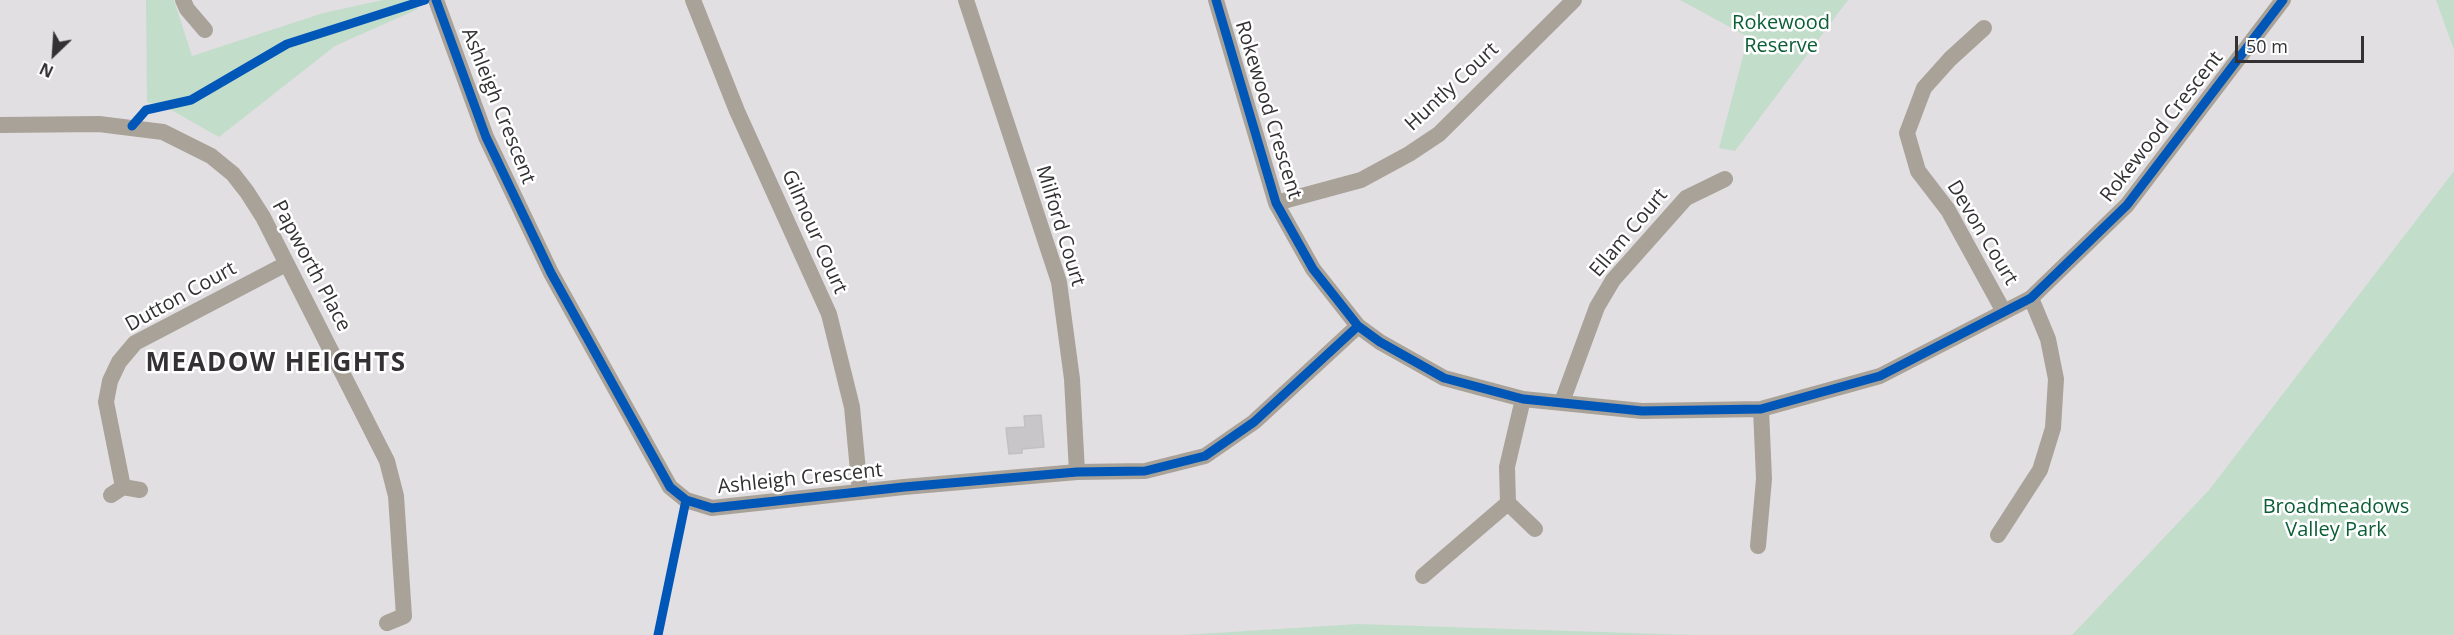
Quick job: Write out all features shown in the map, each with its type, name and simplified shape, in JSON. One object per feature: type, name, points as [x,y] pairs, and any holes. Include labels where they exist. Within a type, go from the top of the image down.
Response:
[{"type":"street","points":[[183,0],[187,9],[204,30]]},
{"type":"street","name":"Ashleigh Crescent","points":[[436,0],[486,137],[541,252],[670,487],[686,500],[712,508],[1077,472],[1145,471],[1205,456],[1254,422],[1358,326]]},
{"type":"street","name":"Gilmour Court","points":[[693,0],[737,111],[829,314],[852,407],[860,492]]},
{"type":"street","name":"Milford Court","points":[[966,0],[1059,282],[1072,379],[1077,472]]},
{"type":"street","name":"Rokewood Crescent","points":[[1216,0],[1276,203],[1313,268],[1358,326],[1380,342],[1444,378],[1523,399],[1642,411],[1761,409],[1880,376],[2031,298],[2127,205],[2283,0]]},
{"type":"street","name":"Huntly Court","points":[[1276,203],[1361,180],[1409,154],[1439,134],[1574,0]]},
{"type":"street","name":"Devon Court","points":[[1984,28],[1950,59],[1924,88],[1907,133],[1918,171],[1948,210],[2004,312]]},
{"type":"street","name":"Papworth Place","points":[[0,125],[58,123],[132,126],[163,132],[195,146],[232,174],[247,192],[263,217],[387,461],[396,496],[410,620],[387,623]]},
{"type":"street","name":"Ellam Court","points":[[1562,402],[1597,307],[1613,279],[1686,198],[1725,179]]},
{"type":"street","name":"Dutton Court","points":[[125,491],[106,402],[110,381],[119,362],[135,343],[286,264]]},
{"type":"street","points":[[1998,535],[2040,470],[2053,428],[2056,379],[2048,339],[2031,298]]},
{"type":"street","points":[[1523,399],[1507,467],[1508,503],[1535,529]]},
{"type":"street","points":[[1758,546],[1764,479],[1761,409]]},
{"type":"street","points":[[1424,576],[1508,503]]},
{"type":"green space","points":[[146,0],[174,0],[192,56],[323,13],[383,0],[414,0],[418,9],[335,46],[219,137],[164,106],[147,102]]},
{"type":"green space","name":"Rokewood Reserve","points":[[1680,0],[1848,0],[1735,151],[1719,148],[1748,37]]},
{"type":"green space","points":[[2436,0],[2454,0],[2454,50]]},
{"type":"green space","name":"Broadmeadows Valley Park","points":[[2454,171],[2454,635],[2072,635],[2209,490]]},
{"type":"green space","points":[[1358,624],[1694,635],[1183,635]]},
{"type":"building","points":[[1041,415],[1044,447],[1022,449],[1022,453],[1009,454],[1006,428],[1025,427],[1024,416]]},
{"type":"cycle path","points":[[132,126],[146,110],[191,100],[287,44],[425,0]]},
{"type":"cycle path","points":[[436,0],[486,137],[551,273],[670,487],[686,500],[712,508],[904,487],[1077,472],[1145,471],[1205,456],[1254,422],[1358,326]]},
{"type":"cycle path","points":[[1216,0],[1276,203],[1313,269],[1358,326],[1380,342],[1444,378],[1523,399],[1642,411],[1761,409],[1880,376],[2031,298],[2127,205],[2283,0]]},
{"type":"cycle path","points":[[658,635],[686,500]]},
{"type":"district","name":"MEADOW HEIGHTS","points":[[276,364]]}]
